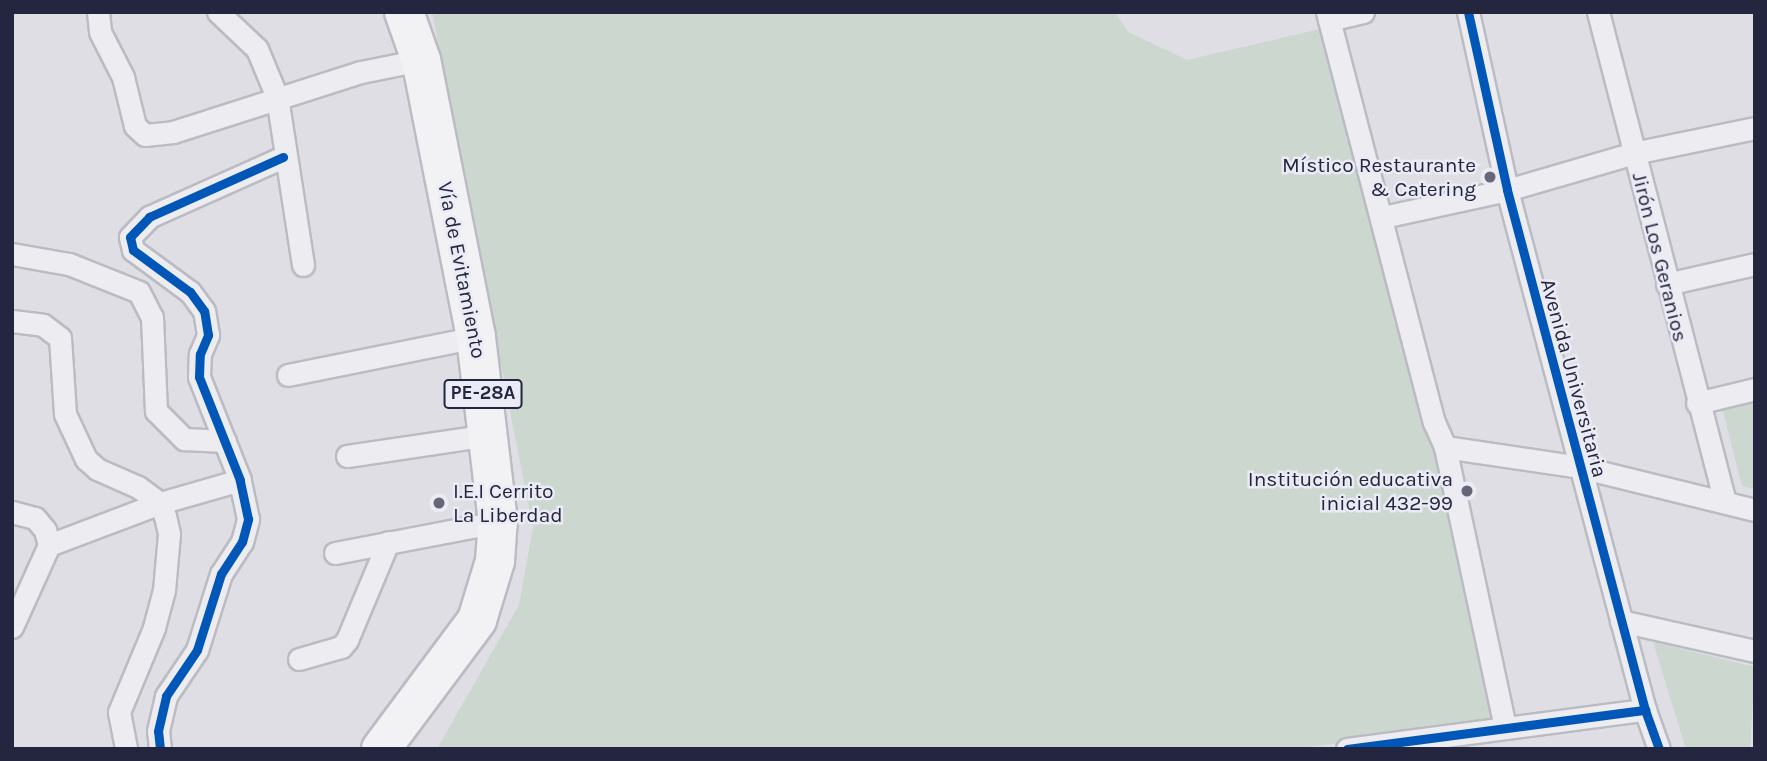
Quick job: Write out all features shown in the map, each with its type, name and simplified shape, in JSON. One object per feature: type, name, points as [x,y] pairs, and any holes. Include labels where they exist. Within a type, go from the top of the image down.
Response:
[{"type":"highway","name":"Vía de Evitamiento","points":[[381,749],[477,620],[495,561],[498,522],[476,337],[421,60],[404,12]]},
{"type":"street","points":[[98,12],[100,32],[123,77],[135,126],[145,135],[173,132],[277,97],[421,60]]},
{"type":"street","points":[[218,12],[257,49],[277,97],[283,157],[303,265]]},
{"type":"street","points":[[1363,12],[1328,16],[1383,217],[1434,422],[1445,447],[1506,726]]},
{"type":"street","name":"Avenida Universitaria","points":[[1468,12],[1507,190],[1645,710],[1659,749]]},
{"type":"street","name":"Jirón Los Geranios","points":[[1598,12],[1697,403],[1725,502]]},
{"type":"street","points":[[1383,217],[1507,190],[1634,153],[1755,128]]},
{"type":"street","points":[[160,749],[158,731],[166,696],[197,650],[221,574],[246,531],[247,506],[240,480],[197,367],[208,335],[204,312],[190,292],[133,250],[130,237],[149,217],[283,157]]},
{"type":"street","points":[[12,254],[69,264],[139,292],[152,317],[152,399],[162,421],[184,439],[225,441]]},
{"type":"street","points":[[1667,284],[1755,264]]},
{"type":"street","points":[[12,321],[43,325],[60,338],[65,414],[86,459],[108,475],[138,486],[160,503],[169,534],[164,590],[154,628],[120,712],[126,749]]},
{"type":"street","points":[[288,376],[476,337]]},
{"type":"street","points":[[1697,403],[1755,388]]},
{"type":"street","points":[[347,456],[489,435]]},
{"type":"street","points":[[1445,447],[1580,467],[1755,510]]},
{"type":"street","points":[[49,545],[160,503],[240,480]]},
{"type":"street","points":[[12,512],[35,518],[45,530],[49,545],[12,627]]},
{"type":"street","points":[[335,553],[498,522]]},
{"type":"street","points":[[299,659],[341,648],[347,640],[388,542]]},
{"type":"street","points":[[1621,621],[1755,651]]},
{"type":"street","points":[[1347,749],[1455,742],[1506,726],[1645,710]]},
{"type":"shaded area","points":[[432,12],[1115,12],[1128,32],[1187,60],[1329,27],[1499,712],[1490,725],[1291,749],[437,749],[519,605],[533,528]]},
{"type":"shaded area","points":[[1755,396],[1755,489],[1742,486],[1721,404]]},
{"type":"shaded area","points":[[1653,642],[1755,667],[1750,749],[1686,749]]},
{"type":"cycle path","points":[[1468,12],[1507,190],[1645,710],[1659,749]]},
{"type":"cycle path","points":[[160,749],[158,731],[166,696],[197,650],[221,574],[242,542],[248,519],[240,480],[199,377],[200,354],[208,335],[204,311],[190,292],[133,250],[130,237],[149,217],[283,157]]},
{"type":"cycle path","points":[[1347,749],[1645,710]]},
{"type":"place","name":"Místico Restaurante & Catering","points":[[1490,177]]},
{"type":"place","name":"Institución educativa inicial 432-99","points":[[1467,491]]},
{"type":"place","name":"I.E.I Cerrito La Liberdad","points":[[439,503]]}]
